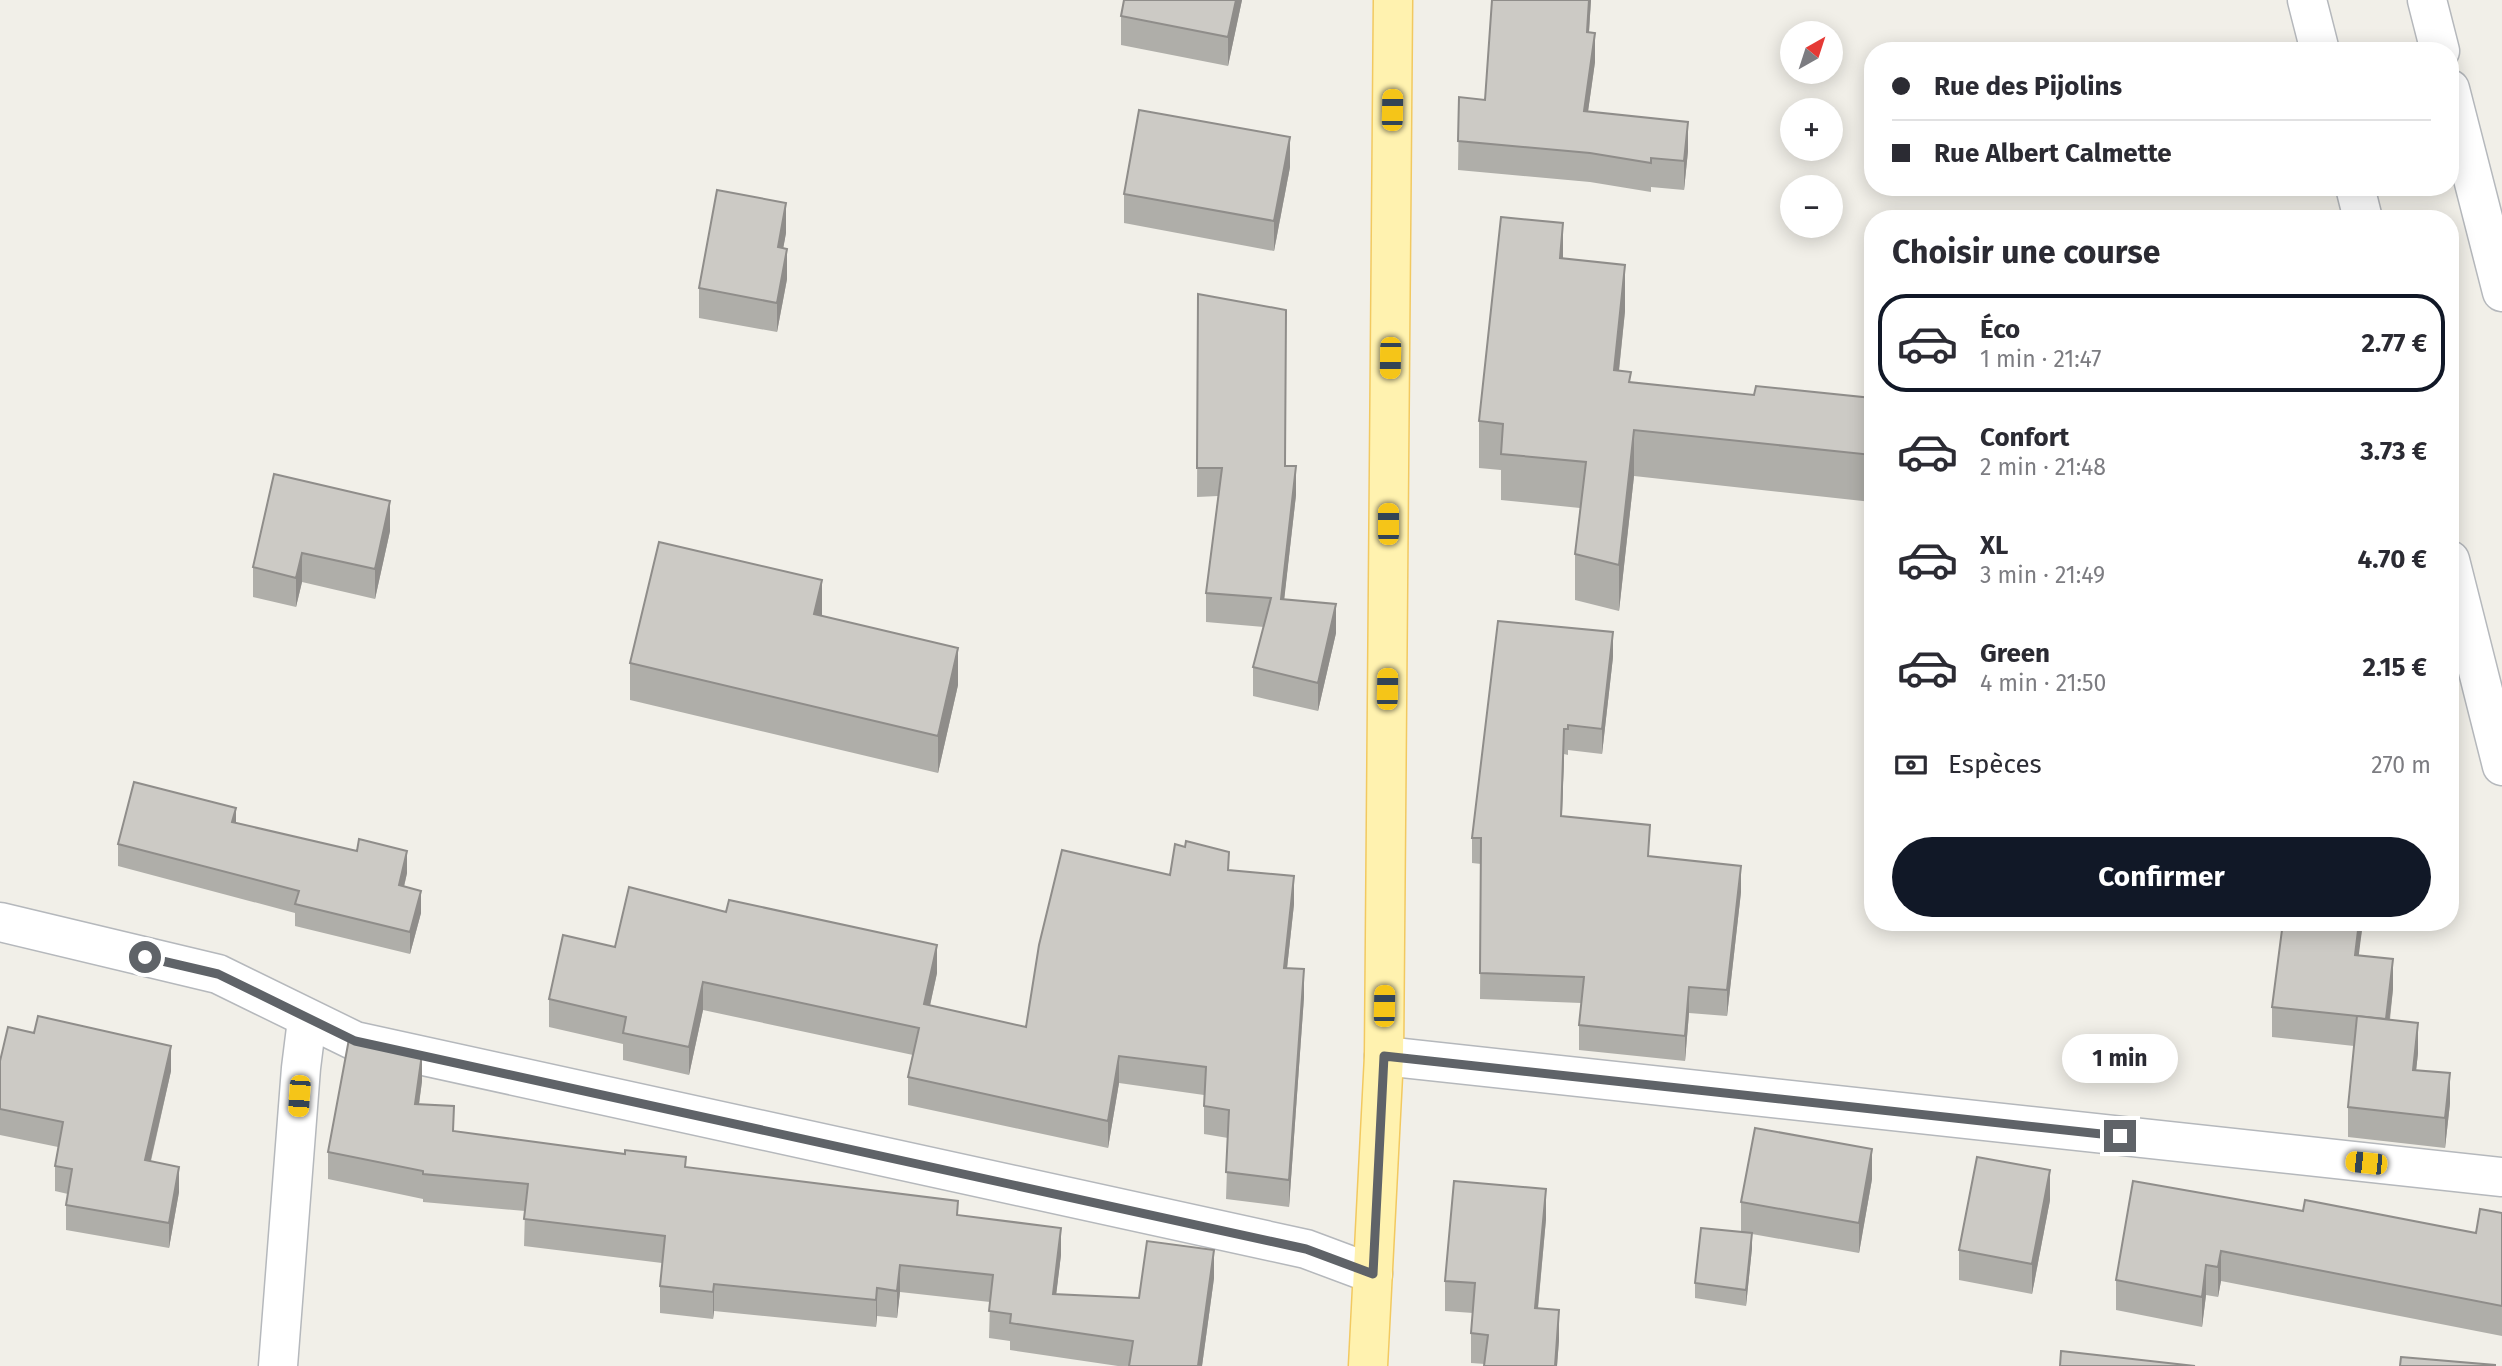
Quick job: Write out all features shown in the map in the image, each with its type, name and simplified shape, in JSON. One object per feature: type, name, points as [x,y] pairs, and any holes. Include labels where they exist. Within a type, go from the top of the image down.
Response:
[{"type":"main road","points":[[1368,1366],[1384,1056],[1393,0]]},
{"type":"street","points":[[2307,0],[2318,42]]},
{"type":"street","points":[[2427,0],[2438,42]]},
{"type":"street","points":[[2459,124],[2502,292]]},
{"type":"street","points":[[2459,596],[2502,766]]},
{"type":"street","points":[[0,922],[218,974],[307,1020],[355,1041],[1306,1249],[1373,1274]]},
{"type":"street","points":[[278,1366],[307,1020]]},
{"type":"street","points":[[1384,1056],[2502,1177]]},
{"type":"building","points":[[1124,0],[1236,0],[1228,37],[1121,16]]},
{"type":"building","points":[[1492,0],[1589,0],[1587,32],[1595,33],[1584,111],[1688,122],[1684,161],[1651,158],[1651,163],[1590,153],[1458,141],[1459,97],[1485,100]]},
{"type":"building","points":[[1139,110],[1290,137],[1274,221],[1124,194]]},
{"type":"building","points":[[717,190],[786,203],[778,247],[787,249],[777,303],[699,288]]},
{"type":"building","points":[[1501,217],[1563,223],[1560,258],[1625,265],[1614,370],[1631,372],[1629,382],[1754,395],[1756,386],[1864,397],[1864,454],[1634,430],[1619,565],[1575,554],[1586,462],[1501,454],[1503,424],[1479,421]]},
{"type":"building","points":[[1198,294],[1286,310],[1285,466],[1296,466],[1281,599],[1336,604],[1318,683],[1253,667],[1271,598],[1206,593],[1222,468],[1197,468]]},
{"type":"building","points":[[274,474],[390,501],[375,569],[302,553],[296,578],[253,567]]},
{"type":"building","points":[[659,542],[822,580],[814,614],[958,648],[938,736],[630,663]]},
{"type":"building","points":[[1498,621],[1613,632],[1602,729],[1568,725],[1568,729],[1564,729],[1561,816],[1650,825],[1648,856],[1741,866],[1727,990],[1689,987],[1685,1036],[1579,1025],[1584,977],[1480,973],[1481,838],[1472,838]]},
{"type":"building","points":[[134,782],[236,808],[232,822],[357,851],[359,839],[407,851],[399,885],[421,891],[410,932],[295,904],[299,891],[118,844]]},
{"type":"building","points":[[1186,841],[1229,852],[1228,870],[1294,876],[1284,968],[1304,969],[1289,1180],[1226,1172],[1229,1110],[1204,1106],[1206,1067],[1119,1056],[1108,1121],[908,1077],[919,1028],[703,982],[689,1047],[623,1033],[626,1017],[549,999],[563,935],[615,947],[629,887],[726,912],[729,900],[937,945],[924,1004],[1026,1027],[1039,945],[1062,850],[1170,875],[1175,844],[1185,847]]},
{"type":"building","points":[[2282,931],[2358,931],[2355,955],[2393,959],[2386,1019],[2272,1007]]},
{"type":"building","points":[[38,1016],[171,1046],[145,1160],[179,1167],[169,1223],[66,1205],[72,1169],[55,1166],[63,1122],[0,1109],[0,1061],[8,1027],[34,1033]]},
{"type":"building","points":[[2357,1016],[2418,1023],[2413,1070],[2450,1073],[2445,1118],[2348,1107]]},
{"type":"building","points":[[349,1039],[422,1054],[415,1104],[454,1106],[453,1131],[625,1154],[625,1150],[686,1157],[685,1167],[958,1201],[957,1215],[1061,1228],[1053,1294],[1139,1298],[1147,1241],[1214,1250],[1198,1366],[1129,1366],[1133,1341],[1010,1323],[1011,1314],[989,1311],[993,1275],[900,1265],[897,1291],[877,1288],[876,1300],[714,1284],[713,1292],[660,1286],[665,1236],[524,1219],[528,1184],[423,1174],[423,1171],[328,1152]]},
{"type":"building","points":[[1755,1128],[1872,1149],[1859,1223],[1741,1202]]},
{"type":"building","points":[[1977,1157],[2050,1170],[2032,1264],[1959,1250]]},
{"type":"building","points":[[1454,1181],[1546,1189],[1535,1308],[1559,1310],[1555,1366],[1484,1366],[1488,1335],[1471,1333],[1475,1283],[1445,1281]]},
{"type":"building","points":[[2133,1181],[2303,1211],[2305,1200],[2476,1233],[2480,1209],[2502,1213],[2502,1306],[2221,1251],[2218,1267],[2206,1265],[2202,1297],[2116,1280]]},
{"type":"building","points":[[1701,1228],[1752,1233],[1746,1290],[1695,1283]]},
{"type":"building","points":[[2061,1351],[2195,1366],[2060,1366]]},
{"type":"building","points":[[2401,1357],[2495,1365],[2495,1366],[2400,1366]]},
{"type":"route","points":[[145,957],[218,974],[307,1020],[355,1041],[1306,1249],[1373,1274],[1384,1056],[2120,1136]]}]
